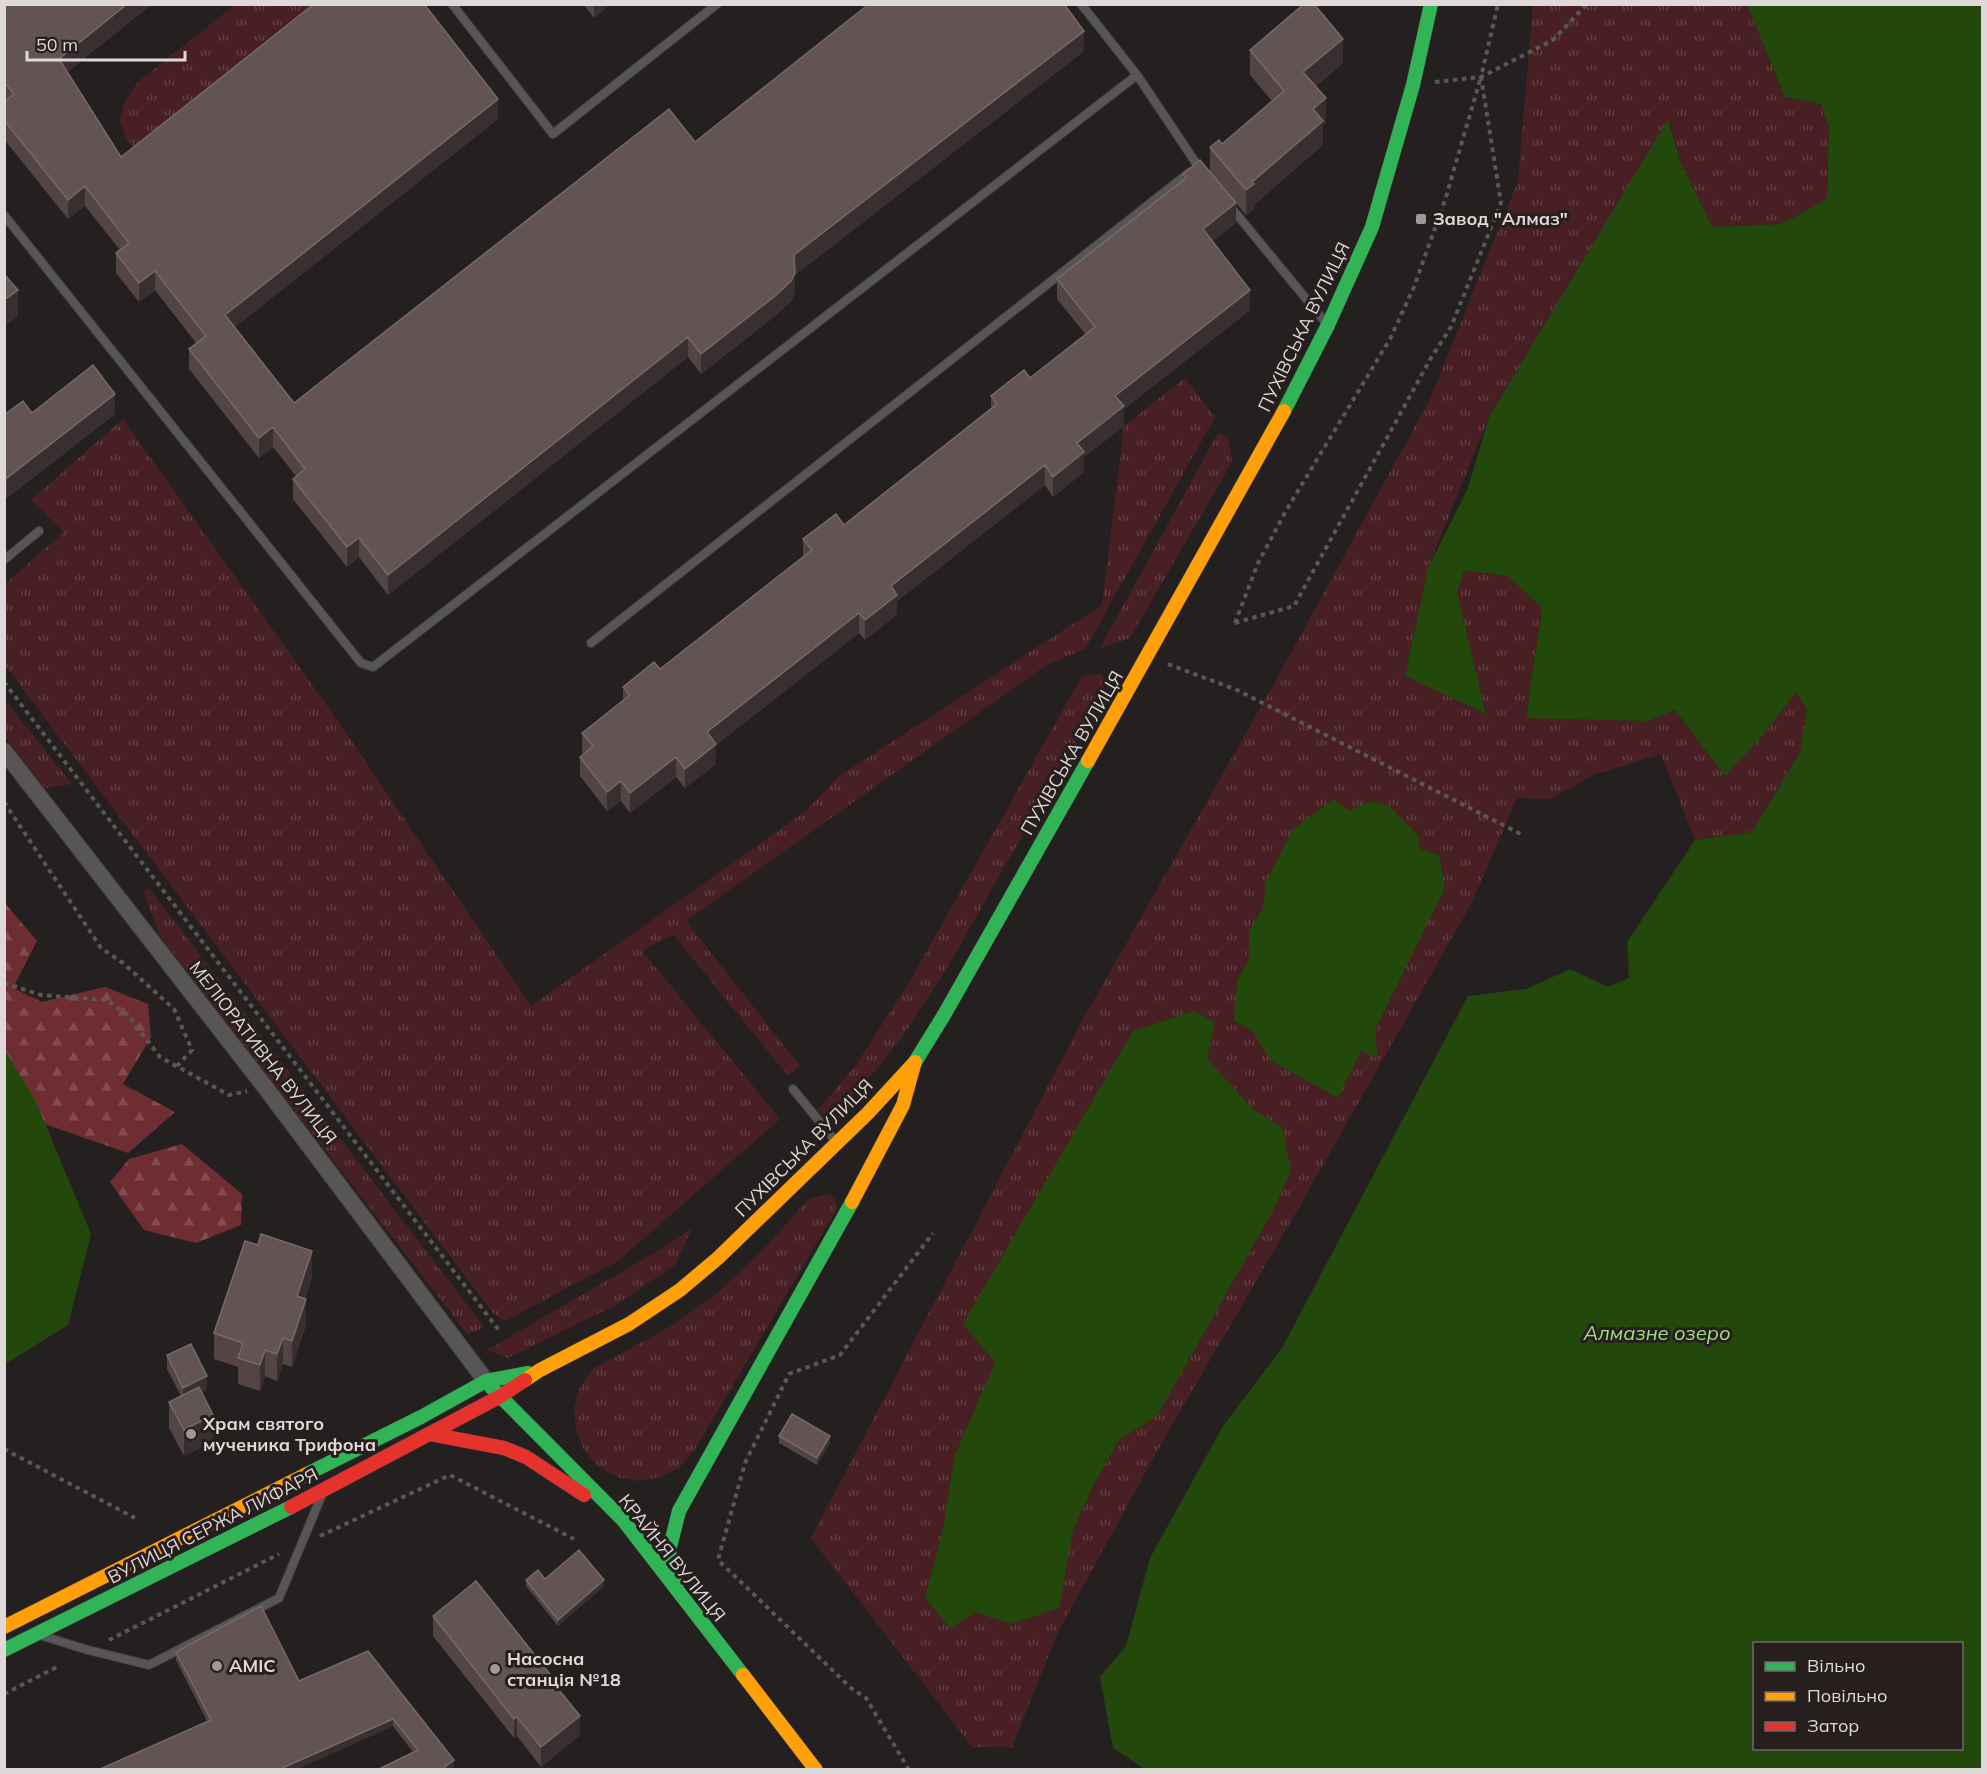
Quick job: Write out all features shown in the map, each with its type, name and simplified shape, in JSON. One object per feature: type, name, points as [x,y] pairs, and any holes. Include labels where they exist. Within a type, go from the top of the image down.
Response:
[{"type":"street","name":"ПУХІВСЬКА ВУЛИЦЯ","points":[[499,1397],[540,1370],[629,1324],[680,1290],[718,1258],[868,1113],[915,1062],[944,1016],[1148,656],[1290,400],[1328,325],[1372,227],[1413,85],[1431,4]]},
{"type":"street","name":"МЕЛІОРАТИВНА ВУЛИЦЯ","points":[[4,751],[266,1087],[486,1381]]},
{"type":"street","points":[[677,1590],[669,1551],[679,1511],[876,1159],[903,1105],[915,1062]]},
{"type":"street","name":"ПУХІВСЬКА ВУЛИЦЯ","points":[[486,1381],[540,1370]]},
{"type":"street","name":"КРАЙНЯ ВУЛИЦЯ","points":[[486,1381],[499,1397],[623,1520],[816,1770]]},
{"type":"street","name":"ВУЛИЦЯ СЕРЖА ЛИФАРЯ","points":[[4,1627],[421,1417],[486,1381]]},
{"type":"street","name":"ВУЛИЦЯ СЕРЖА ЛИФАРЯ","points":[[4,1650],[323,1491],[499,1397]]},
{"type":"street","points":[[430,1434],[504,1448],[526,1457],[623,1520]]},
{"type":"lane","points":[[452,4],[553,134],[717,4]]},
{"type":"lane","points":[[1081,4],[1137,75],[1205,175]]},
{"type":"lane","points":[[4,215],[361,663],[373,666],[1137,75]]},
{"type":"lane","points":[[591,643],[1197,166]]},
{"type":"lane","points":[[1220,193],[1328,325]]},
{"type":"lane","points":[[4,560],[39,531]]},
{"type":"lane","points":[[793,1089],[837,1143]]},
{"type":"lane","points":[[37,1634],[88,1650],[149,1665],[279,1598],[323,1491]]},
{"type":"path","points":[[1481,77],[1501,203],[1451,327],[1431,358],[1294,606],[1235,623],[1258,563],[1282,518],[1390,339],[1414,287],[1446,197],[1481,77],[1498,4]]},
{"type":"path","points":[[1413,85],[1481,77],[1553,40],[1587,4]]},
{"type":"path","points":[[1148,656],[1237,690],[1521,834]]},
{"type":"path","points":[[4,682],[501,1333]]},
{"type":"path","points":[[4,802],[101,948],[123,963],[174,1009],[192,1050],[177,1066]]},
{"type":"path","points":[[4,983],[41,995],[106,1000],[127,1014],[160,1057],[229,1095],[266,1087]]},
{"type":"path","points":[[909,1770],[867,1698],[852,1689],[718,1560],[745,1463],[789,1374],[840,1355],[933,1233]]},
{"type":"path","points":[[4,1449],[135,1518]]},
{"type":"path","points":[[317,1538],[450,1475],[574,1539]]},
{"type":"path","points":[[105,1642],[279,1554]]},
{"type":"path","points":[[4,1694],[59,1666]]},
{"type":"green space","points":[[235,5],[339,5],[144,159],[125,137],[120,120],[125,101],[138,82]]},
{"type":"green space","points":[[1533,5],[1747,5],[1785,97],[1821,104],[1829,127],[1827,199],[1781,224],[1712,227],[1680,161],[1669,120],[1489,417],[1428,568],[1405,675],[1486,714],[1457,592],[1464,571],[1508,576],[1542,608],[1526,717],[1649,721],[1675,710],[1725,775],[1764,734],[1796,692],[1807,709],[1800,752],[1752,832],[1695,840],[1661,754],[1593,775],[1551,799],[1517,798],[1472,902],[1305,1197],[1164,1439],[1059,1630],[1012,1747],[972,1747],[811,1538],[1081,1023],[1279,675],[1430,399],[1518,181]]},
{"type":"green space","points":[[1185,378],[1215,417],[1085,649],[1048,664],[686,921],[800,1066],[788,1076],[673,934],[642,951],[780,1119],[618,1261],[505,1321],[493,1313],[5,665],[5,584],[64,532],[31,500],[123,419],[342,727],[531,1006],[806,811],[838,777],[1102,605],[1124,426]]},
{"type":"green space","points":[[1218,433],[1228,439],[1232,462],[1130,638],[1100,648]]},
{"type":"green space","points":[[1100,674],[1104,678],[1103,693],[950,963],[902,1037],[866,1082],[830,1118],[817,1111],[856,1065],[910,981],[1082,676]]},
{"type":"green space","points":[[4,700],[72,784],[45,788],[5,737]]},
{"type":"green space","points":[[149,888],[484,1327],[468,1335],[160,936],[143,891]]},
{"type":"green space","points":[[4,902],[37,941],[13,988],[42,1002],[105,987],[148,1004],[151,1037],[123,1084],[175,1112],[128,1153],[30,1119],[5,1075]]},
{"type":"green space","points":[[182,1144],[242,1194],[241,1225],[196,1243],[144,1230],[110,1182],[129,1159]]},
{"type":"green space","points":[[831,1195],[836,1202],[835,1212],[694,1451],[679,1468],[660,1477],[638,1481],[617,1477],[598,1466],[584,1450],[576,1430],[574,1408],[580,1387],[593,1369],[673,1325],[717,1293],[762,1251],[809,1199]]},
{"type":"green space","points":[[692,1228],[675,1265],[614,1306],[508,1358],[487,1350],[663,1248]]},
{"type":"water","name":"Алмазне озеро","points":[[1747,5],[1982,5],[1982,1769],[1145,1769],[1113,1748],[1100,1677],[1126,1646],[1150,1558],[1223,1426],[1282,1348],[1468,996],[1526,989],[1570,969],[1608,987],[1629,978],[1627,942],[1695,840],[1752,832],[1800,752],[1807,709],[1796,692],[1764,734],[1725,776],[1675,710],[1649,721],[1526,718],[1542,608],[1508,576],[1464,571],[1457,592],[1486,714],[1405,676],[1428,568],[1468,488],[1489,417],[1668,119],[1680,161],[1712,227],[1781,224],[1827,199],[1829,127],[1821,104],[1785,97]]},
{"type":"water","points":[[1334,799],[1349,811],[1371,801],[1389,806],[1418,835],[1420,849],[1439,855],[1445,888],[1375,1030],[1378,1059],[1361,1051],[1338,1098],[1271,1061],[1253,1032],[1234,1020],[1237,981],[1249,959],[1249,932],[1263,907],[1266,882],[1293,829]]},
{"type":"water","points":[[1194,1011],[1215,1022],[1207,1059],[1253,1109],[1282,1127],[1291,1171],[1274,1209],[1157,1416],[1119,1440],[1093,1486],[1073,1530],[1059,1608],[1010,1624],[975,1612],[951,1629],[925,1598],[944,1524],[954,1458],[995,1362],[963,1324],[1133,1031]]},
{"type":"water","points":[[5,1050],[37,1104],[91,1234],[68,1325],[5,1364]]},
{"type":"building","points":[[4,4],[127,4],[59,59],[121,157],[314,4],[424,4],[498,99],[225,315],[294,403],[669,109],[695,142],[869,4],[1064,4],[1084,31],[794,255],[795,273],[791,281],[701,354],[688,337],[388,575],[359,538],[347,547],[293,479],[305,469],[273,427],[259,438],[189,349],[206,336],[155,271],[139,283],[116,253],[129,243],[85,186],[68,200],[4,120],[4,102],[14,94],[4,82]]},
{"type":"building","points":[[1304,4],[1314,4],[1343,39],[1303,72],[1326,98],[1313,109],[1323,121],[1252,182],[1254,184],[1246,190],[1210,147],[1219,140],[1222,144],[1284,91],[1250,50]]},
{"type":"building","points":[[1200,160],[1236,203],[1203,229],[1250,290],[1115,396],[1124,406],[1077,443],[1084,452],[1053,477],[1045,465],[891,586],[897,595],[865,620],[859,613],[707,732],[716,744],[685,769],[676,757],[630,793],[621,781],[607,792],[580,757],[593,746],[582,733],[630,695],[623,687],[654,662],[660,669],[812,550],[803,539],[836,514],[844,525],[997,404],[991,396],[1024,370],[1030,378],[1095,327],[1057,279],[1186,178],[1183,174]]},
{"type":"building","points":[[4,274],[18,290],[4,300]]},
{"type":"building","points":[[93,365],[115,394],[7,478],[4,474],[4,415],[23,401],[32,413]]},
{"type":"building","points":[[261,1234],[312,1251],[297,1296],[306,1299],[292,1341],[283,1338],[277,1354],[265,1350],[260,1365],[238,1358],[243,1343],[214,1333],[245,1241],[258,1245]]},
{"type":"building","points":[[191,1344],[207,1376],[183,1388],[167,1355]]},
{"type":"building","points":[[199,1387],[213,1415],[184,1430],[169,1402]]},
{"type":"building","points":[[792,1414],[830,1436],[817,1458],[779,1436]]},
{"type":"building","points":[[579,1550],[604,1580],[558,1620],[526,1580],[538,1570],[545,1579]]},
{"type":"building","name":"Насосна станція №18","points":[[476,1581],[557,1683],[555,1685],[580,1716],[541,1747],[517,1717],[514,1719],[433,1616]]},
{"type":"building","points":[[261,1606],[299,1681],[368,1651],[454,1760],[441,1770],[377,1770],[418,1750],[393,1719],[278,1770],[98,1770],[211,1720],[176,1652]]},
{"type":"traffic: fast","points":[[1284,411],[1328,325],[1372,227],[1413,85],[1431,4]]},
{"type":"traffic: fast","points":[[915,1062],[1088,761]]},
{"type":"traffic: fast","points":[[677,1590],[669,1551],[679,1511],[852,1202]]},
{"type":"traffic: fast","points":[[307,1474],[421,1417],[486,1381],[528,1373]]},
{"type":"traffic: fast","points":[[491,1387],[623,1520],[743,1675]]},
{"type":"traffic: fast","points":[[4,1650],[291,1507]]},
{"type":"traffic: slow","points":[[1088,761],[1284,411]]},
{"type":"traffic: slow","points":[[525,1380],[629,1324],[680,1290],[718,1258],[868,1113],[915,1062]]},
{"type":"traffic: slow","points":[[852,1202],[903,1105],[914,1065]]},
{"type":"traffic: slow","points":[[4,1627],[307,1474]]},
{"type":"traffic: slow","points":[[743,1675],[816,1770]]},
{"type":"traffic: jam","points":[[291,1507],[499,1397],[525,1380]]},
{"type":"traffic: jam","points":[[430,1434],[504,1448],[526,1457],[584,1495]]},
{"type":"place","name":"Завод \"Алмаз\"","points":[[1421,219]]},
{"type":"place","name":"Храм святого мученика Трифона","points":[[191,1434]]},
{"type":"place","name":"AMIC","points":[[217,1666]]},
{"type":"place","name":"Насосна станція №18","points":[[495,1669]]}]
